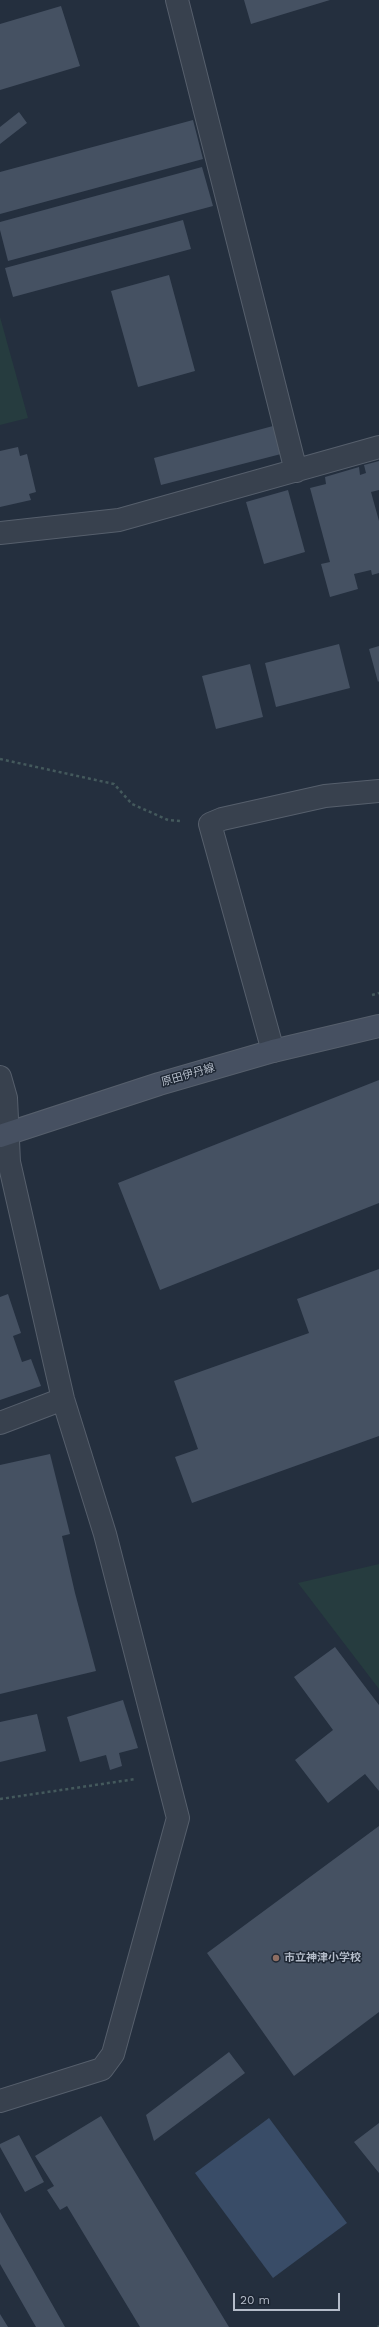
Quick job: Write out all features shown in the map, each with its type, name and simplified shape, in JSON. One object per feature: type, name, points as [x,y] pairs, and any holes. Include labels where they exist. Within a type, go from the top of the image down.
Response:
[{"type":"street","points":[[177,0],[296,471]]},
{"type":"street","points":[[0,533],[119,520],[379,447]]},
{"type":"street","points":[[273,1051],[210,824],[222,819],[326,796],[379,791]]},
{"type":"street","name":"原田伊丹線","points":[[4,1134],[159,1084],[273,1051],[379,1026]]},
{"type":"street","points":[[0,1077],[6,1098],[4,1134],[9,1162],[62,1399],[105,1534],[178,1818],[112,2054],[102,2069],[0,2101]]},
{"type":"street","points":[[0,1423],[62,1399]]},
{"type":"path","points":[[0,759],[114,784],[132,804],[168,820],[210,824]]},
{"type":"path","points":[[0,1799],[167,1774]]},
{"type":"green space","points":[[0,317],[28,418],[0,425]]},
{"type":"green space","points":[[379,1564],[379,1689],[298,1583]]},
{"type":"water","points":[[269,2118],[347,2223],[273,2278],[195,2173]]},
{"type":"building","points":[[244,0],[330,0],[251,24]]},
{"type":"building","points":[[61,6],[80,66],[0,90],[0,24]]},
{"type":"building","points":[[19,112],[27,123],[0,144],[0,127]]},
{"type":"building","points":[[193,120],[203,159],[0,214],[0,172]]},
{"type":"building","points":[[202,167],[213,206],[8,261],[0,230],[0,222]]},
{"type":"building","points":[[183,220],[191,249],[13,297],[5,268]]},
{"type":"building","points":[[169,275],[195,371],[138,387],[111,291]]},
{"type":"building","points":[[273,426],[281,454],[161,485],[154,458]]},
{"type":"building","points":[[18,447],[20,456],[27,454],[36,492],[29,494],[31,500],[0,507],[0,451]]},
{"type":"building","points":[[379,461],[379,490],[371,492],[379,521],[379,573],[372,575],[371,570],[354,574],[358,589],[330,597],[321,564],[330,562],[310,488],[326,484],[325,477],[359,467],[360,475],[366,473],[364,465]]},
{"type":"building","points":[[288,490],[305,552],[264,564],[246,502]]},
{"type":"building","points":[[339,644],[350,688],[276,707],[265,663]]},
{"type":"building","points":[[379,646],[379,681],[378,682],[369,649]]},
{"type":"building","points":[[250,664],[263,717],[216,729],[202,676]]},
{"type":"building","points":[[379,1080],[379,1203],[160,1290],[118,1183]]},
{"type":"building","points":[[379,1269],[379,1436],[192,1503],[175,1457],[198,1449],[174,1381],[309,1333],[297,1299]]},
{"type":"building","points":[[8,1294],[21,1333],[13,1336],[22,1362],[31,1359],[41,1386],[0,1400],[0,1297]]},
{"type":"building","points":[[50,1454],[70,1534],[62,1536],[75,1593],[96,1671],[0,1694],[0,1465]]},
{"type":"building","points":[[335,1647],[379,1705],[379,1791],[365,1774],[328,1803],[295,1760],[333,1730],[294,1677]]},
{"type":"building","points":[[123,1700],[138,1748],[119,1753],[122,1766],[110,1770],[106,1755],[80,1762],[67,1717]]},
{"type":"building","points":[[37,1714],[46,1751],[0,1762],[0,1722]]},
{"type":"building","points":[[379,1826],[379,2012],[294,2076],[207,1953]]},
{"type":"building","points":[[229,2052],[245,2073],[154,2141],[146,2115]]},
{"type":"building","points":[[101,2116],[229,2327],[140,2327],[67,2206],[60,2210],[47,2190],[54,2186],[35,2156]]},
{"type":"building","points":[[379,2123],[379,2173],[354,2142]]},
{"type":"building","points":[[19,2135],[44,2182],[25,2192],[0,2147],[0,2144]]},
{"type":"building","points":[[0,2212],[65,2327],[36,2327],[0,2264]]},
{"type":"building","points":[[0,2314],[8,2327],[0,2327]]},
{"type":"place","name":"市立神津小学校","points":[[276,1958]]}]
